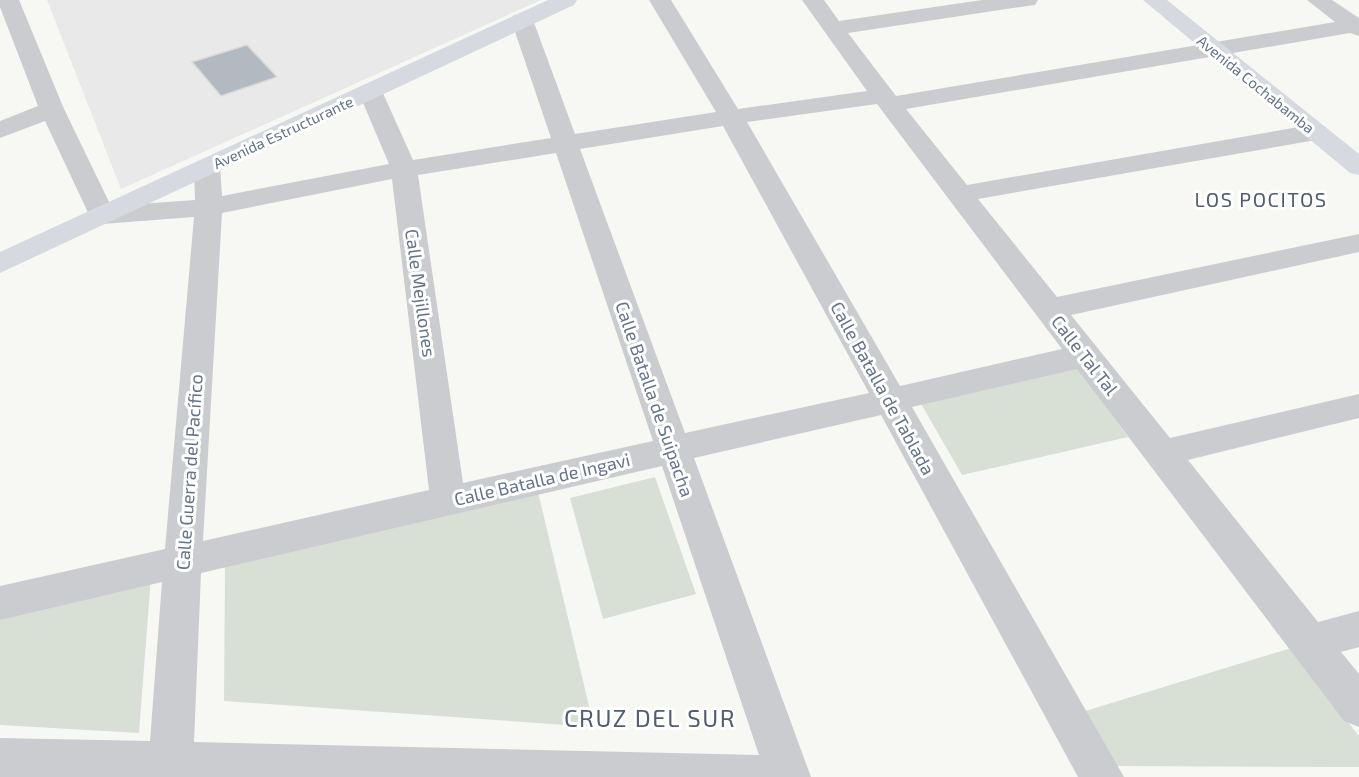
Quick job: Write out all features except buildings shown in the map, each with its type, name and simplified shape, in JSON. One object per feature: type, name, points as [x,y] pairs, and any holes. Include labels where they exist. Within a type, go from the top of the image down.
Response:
[{"type":"street","points":[[8,0],[52,109],[102,215],[209,207],[404,169],[731,117],[887,100],[1357,27]]},
{"type":"street","name":"Avenida Estructurante","points":[[0,263],[566,0]]},
{"type":"street","name":"Calle Batalla de Tablada","points":[[660,0],[731,117],[1102,777]]},
{"type":"street","name":"Calle Tal Tal","points":[[813,0],[1084,356],[1163,453],[1359,707]]},
{"type":"street","points":[[834,28],[1027,0]]},
{"type":"street","name":"Avenida Cochabamba","points":[[1154,0],[1359,167]]},
{"type":"street","points":[[1318,0],[1357,27]]},
{"type":"street","name":"Calle Batalla de Suipacha","points":[[522,20],[789,777]]},
{"type":"street","name":"Calle Mejillones","points":[[370,91],[404,169],[448,501]]},
{"type":"street","points":[[0,130],[52,109]]},
{"type":"street","points":[[960,194],[1316,132]]},
{"type":"street","name":"Calle Guerra del Pacífico","points":[[171,770],[183,561],[209,207],[207,167]]},
{"type":"street","points":[[1050,309],[1359,243]]},
{"type":"street","name":"Calle Batalla de Ingavi","points":[[0,603],[888,398],[1084,356]]},
{"type":"street","points":[[1163,453],[1359,406]]},
{"type":"street","points":[[1309,643],[1359,629]]},
{"type":"street","points":[[0,759],[171,770],[784,777]]},
{"type":"shaded area","points":[[47,0],[541,0],[121,189]]},
{"type":"shaded area","points":[[1078,368],[1128,437],[962,475],[920,402]]},
{"type":"shaded area","points":[[655,477],[696,594],[603,619],[570,498]]},
{"type":"shaded area","points":[[538,492],[594,727],[224,701],[225,564]]},
{"type":"shaded area","points":[[151,577],[139,733],[0,725],[0,610]]},
{"type":"shaded area","points":[[1291,648],[1359,736],[1359,767],[1114,766],[1082,712]]},
{"type":"district","name":"LOS POCITOS","points":[[1261,199]]},
{"type":"district","name":"CRUZ DEL SUR","points":[[650,717]]}]
